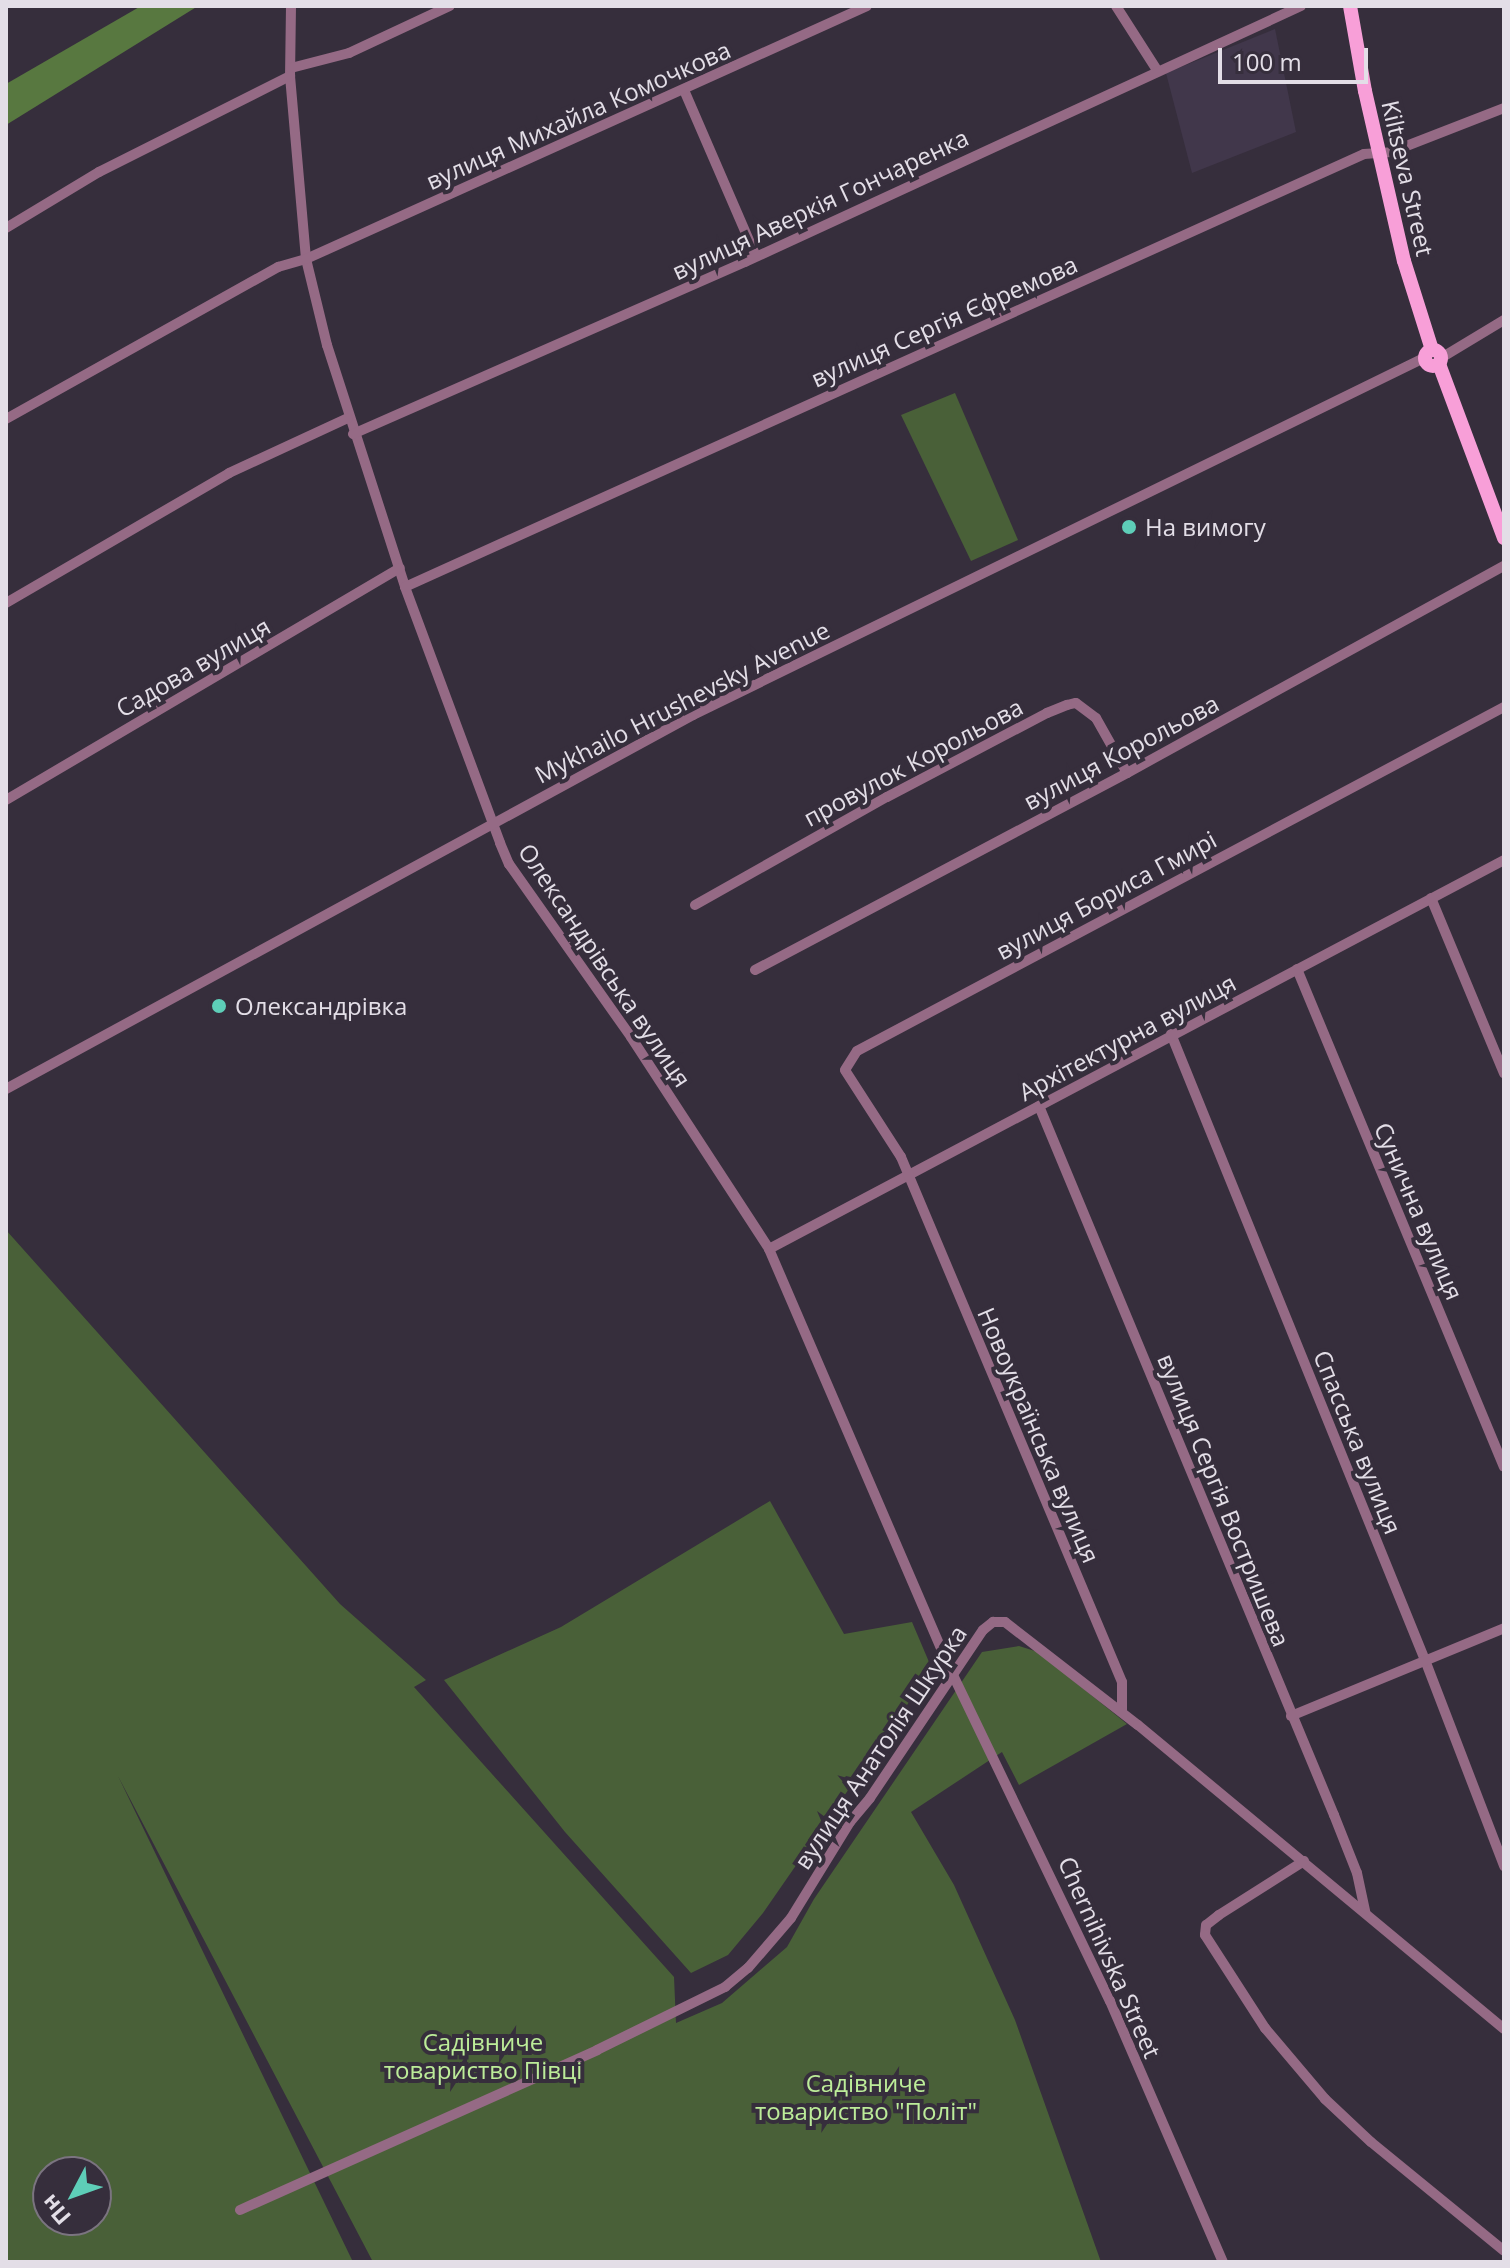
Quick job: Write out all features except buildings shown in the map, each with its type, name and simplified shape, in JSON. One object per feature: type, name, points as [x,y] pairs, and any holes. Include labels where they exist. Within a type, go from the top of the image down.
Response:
[{"type":"main road","name":"Kiltseva Street","points":[[1350,6],[1379,154],[1432,358],[1504,536]]},
{"type":"street","name":"Олександрівська вулиця","points":[[291,6],[291,72],[306,259],[353,434],[405,587],[492,822],[509,864],[631,1037],[769,1249],[952,1673]]},
{"type":"street","points":[[6,228],[99,172],[291,72],[349,53],[450,6]]},
{"type":"street","name":"вулиця Михайла Комочкова","points":[[6,419],[278,267],[306,259],[867,6]]},
{"type":"street","points":[[1116,6],[1157,70]]},
{"type":"street","name":"вулиця Аверкія Гончаренка","points":[[353,434],[756,256],[1301,6]]},
{"type":"street","points":[[684,90],[756,256]]},
{"type":"street","name":"вулиця Сергія Єфремова","points":[[405,587],[1364,154],[1379,154],[1504,108]]},
{"type":"street","name":"Mykhailo Hrushevsky Avenue","points":[[6,1089],[693,715],[1432,358],[1504,320]]},
{"type":"street","points":[[6,603],[229,473],[348,418]]},
{"type":"street","name":"вулиця Корольова","points":[[755,970],[1127,773],[1504,566]]},
{"type":"street","name":"Садова вулиця","points":[[6,800],[400,568]]},
{"type":"street","name":"провулок Корольова","points":[[695,905],[887,797],[1067,705],[1076,703],[1096,718],[1127,773]]},
{"type":"street","name":"вулиця Бориса Гмирі","points":[[908,1176],[901,1157],[845,1070],[857,1051],[1504,707]]},
{"type":"street","name":"Архітектурна вулиця","points":[[769,1249],[1504,860]]},
{"type":"street","points":[[1431,898],[1504,1073]]},
{"type":"street","name":"Сунична вулиця","points":[[1297,969],[1504,1467]]},
{"type":"street","name":"Спасська вулиця","points":[[1171,1034],[1425,1660],[1504,1866]]},
{"type":"street","name":"вулиця Сергія Востришева","points":[[1039,1106],[1357,1873],[1365,1912]]},
{"type":"street","name":"Новоукраїнська вулиця","points":[[908,1176],[1122,1682],[1122,1712]]},
{"type":"street","name":"вулиця Анатолія Шкурка","points":[[240,2210],[583,2056],[725,1987],[748,1968],[791,1918],[850,1822],[870,1798],[952,1673],[983,1630],[993,1622],[1005,1622],[1122,1712],[1504,2029]]},
{"type":"street","points":[[1291,1716],[1504,1628]]},
{"type":"street","name":"Chernihivska Street","points":[[952,1673],[1110,2001],[1223,2262]]},
{"type":"street","points":[[1304,1861],[1212,1920],[1206,1925],[1205,1935],[1265,2028],[1333,2108],[1504,2251]]},
{"type":"shaded area","points":[[1275,29],[1296,132],[1192,173],[1166,73]]},
{"type":"green space","points":[[141,6],[198,6],[6,125],[6,84]]},
{"type":"green space","points":[[955,393],[1018,540],[971,561],[901,415]]},
{"type":"green space","points":[[6,1230],[340,1604],[426,1680],[414,1687],[674,1977],[676,2023],[722,2003],[787,1947],[814,1899],[982,1652],[1019,1646],[1038,1652],[1127,1724],[1019,1785],[1002,1752],[911,1812],[954,1885],[1015,2020],[1101,2262],[373,2262],[118,1776],[353,2262],[6,2262]]},
{"type":"green space","points":[[770,1501],[844,1634],[912,1622],[932,1669],[763,1913],[728,1955],[691,1973],[565,1832],[444,1680],[561,1627]]},
{"type":"place","name":"На вимогу","points":[[1129,527]]},
{"type":"place","name":"Олександрівка","points":[[219,1006]]},
{"type":"park label","name":"Садівниче товариство Півці","points":[[483,2056]]},
{"type":"park label","name":"Садівниче товариство \"Політ\"","points":[[866,2097]]}]
